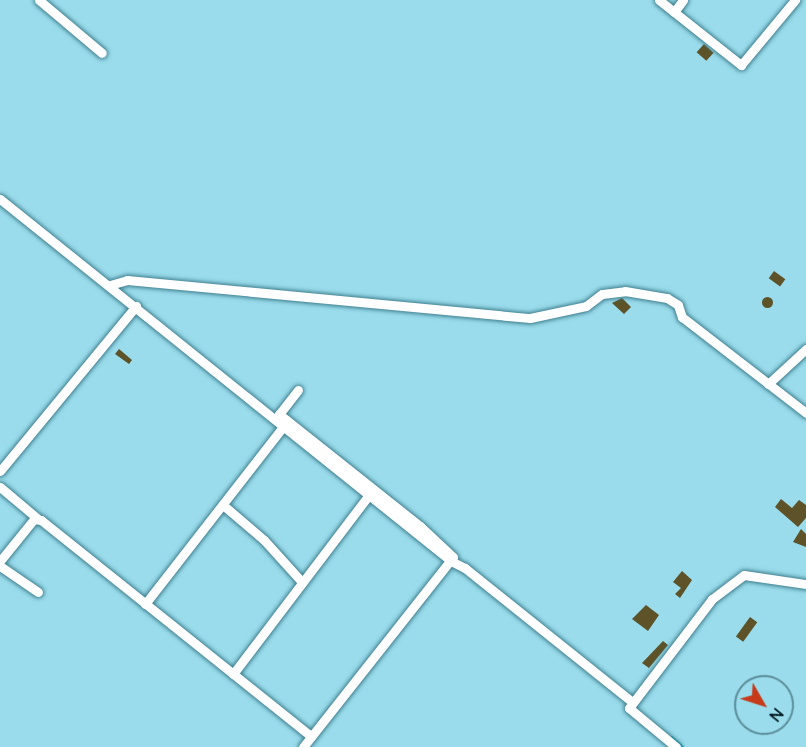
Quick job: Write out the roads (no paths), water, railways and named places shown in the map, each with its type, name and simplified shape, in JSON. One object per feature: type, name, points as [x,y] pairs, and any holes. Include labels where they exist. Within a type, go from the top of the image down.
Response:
[{"type":"street","points":[[39,0],[102,53]]},
{"type":"street","points":[[659,0],[741,65],[795,0]]},
{"type":"street","points":[[675,12],[683,0]]},
{"type":"street","points":[[0,199],[451,561],[465,568],[630,704],[676,747]]},
{"type":"street","points":[[110,285],[127,280],[530,318],[586,306],[602,294],[625,291],[674,301],[682,317],[806,413]]},
{"type":"street","points":[[0,471],[136,306]]},
{"type":"street","points":[[768,384],[806,349]]},
{"type":"street","points":[[298,390],[279,414],[452,553],[451,561],[303,747]]},
{"type":"street","points":[[145,604],[284,427]]},
{"type":"street","points":[[0,488],[311,736]]},
{"type":"street","points":[[232,674],[369,495]]},
{"type":"street","points":[[223,504],[264,540],[302,582]]},
{"type":"street","points":[[0,561],[37,518]]},
{"type":"street","points":[[0,566],[38,592]]},
{"type":"street","points":[[630,704],[712,599],[744,575],[806,584]]},
{"type":"waterway","points":[[672,737],[683,747]]}]
